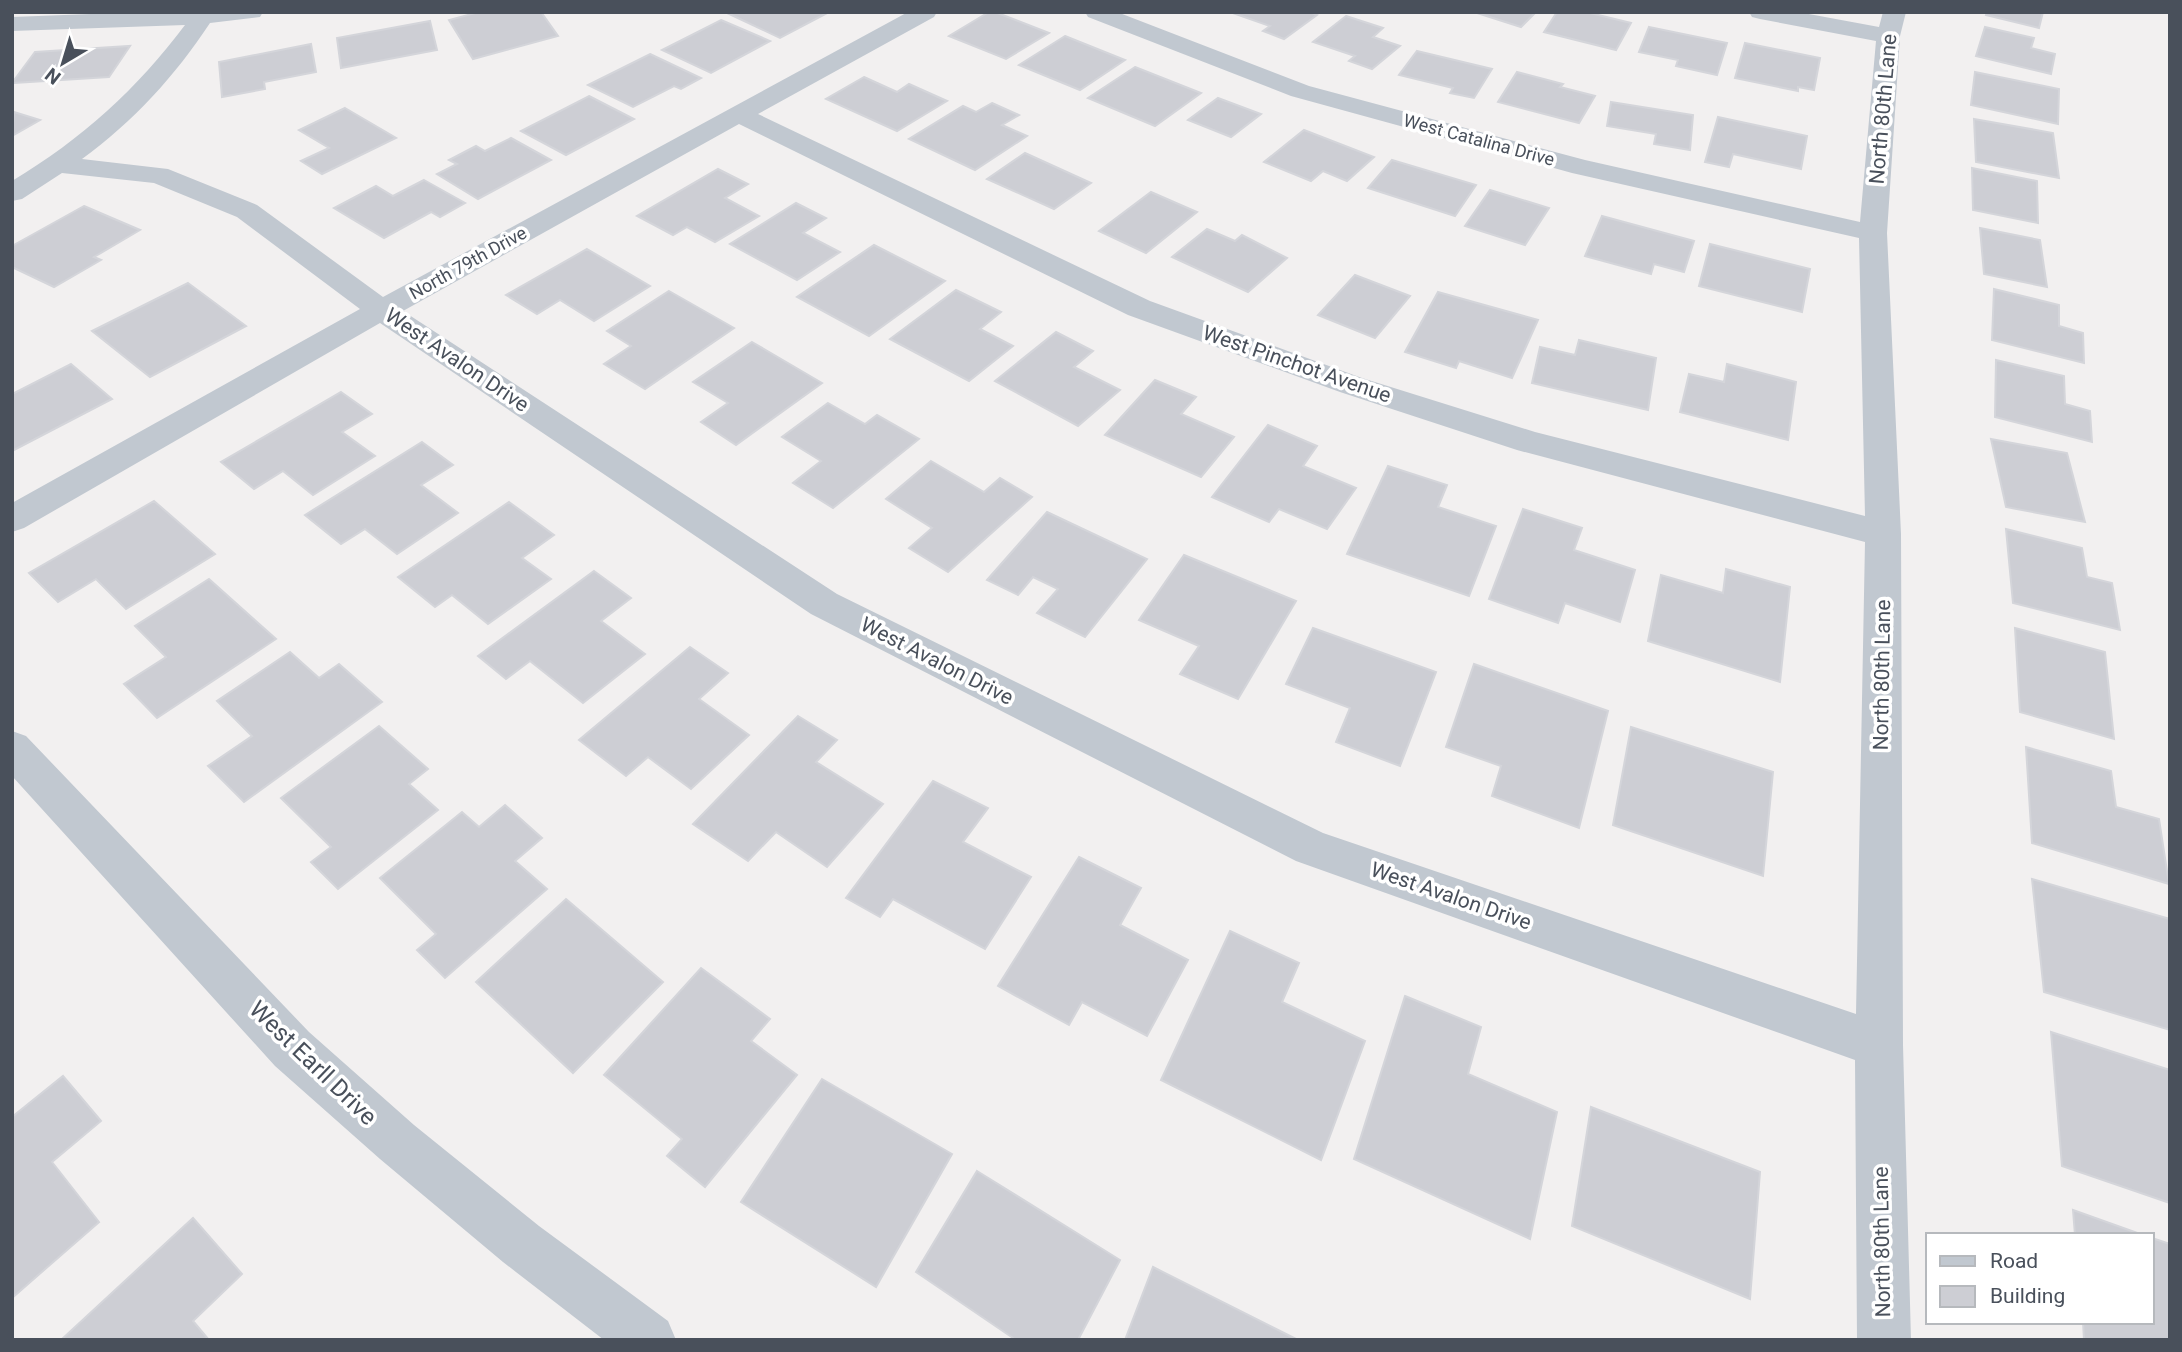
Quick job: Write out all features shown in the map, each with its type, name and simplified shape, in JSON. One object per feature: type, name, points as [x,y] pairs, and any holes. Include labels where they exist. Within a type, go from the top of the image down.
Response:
[{"type":"street","points":[[12,24],[252,12]]},
{"type":"street","name":"North 79th Drive","points":[[12,519],[381,310],[926,12]]},
{"type":"street","name":"West Catalina Drive","points":[[1096,12],[1300,91],[1581,167],[1872,233]]},
{"type":"street","points":[[1760,12],[1891,24]]},
{"type":"street","points":[[12,193],[60,164],[152,86],[203,15]]},
{"type":"street","name":"North 80th Lane","points":[[1884,1340],[1879,1045],[1883,534],[1872,233],[1891,24]]},
{"type":"street","name":"West Pinchot Avenue","points":[[740,115],[1139,308],[1351,384],[1529,442],[1883,534]]},
{"type":"street","name":"West Avalon Drive","points":[[60,164],[159,175],[247,211],[381,310],[824,604],[1311,848],[1879,1045]]},
{"type":"street","name":"West Earll Drive","points":[[12,748],[292,1048],[397,1142],[490,1218],[649,1340]]},
{"type":"building","points":[[479,12],[541,12],[558,36],[473,59],[449,20]]},
{"type":"building","points":[[725,12],[829,12],[780,38]]},
{"type":"building","points":[[989,12],[1049,33],[1006,59],[949,36]]},
{"type":"building","points":[[1230,12],[1310,12],[1317,15],[1284,39],[1263,31],[1270,26]]},
{"type":"building","points":[[1474,12],[1536,12],[1521,27]]},
{"type":"building","points":[[1557,12],[1586,12],[1631,23],[1616,50],[1544,32]]},
{"type":"building","points":[[1987,12],[2043,12],[2039,28],[1986,15]]},
{"type":"building","points":[[1346,16],[1383,28],[1373,37],[1400,46],[1372,69],[1349,61],[1355,56],[1313,42]]},
{"type":"building","points":[[721,20],[770,41],[711,73],[662,50]]},
{"type":"building","points":[[430,21],[437,50],[341,68],[337,38]]},
{"type":"building","points":[[1649,27],[1727,43],[1717,75],[1676,66],[1678,60],[1639,52]]},
{"type":"building","points":[[1985,27],[2034,38],[2031,48],[2055,54],[2051,74],[1976,56]]},
{"type":"building","points":[[1065,36],[1125,60],[1080,90],[1019,65]]},
{"type":"building","points":[[1745,43],[1820,58],[1814,90],[1798,87],[1798,91],[1735,78]]},
{"type":"building","points":[[311,44],[316,72],[264,82],[265,89],[222,97],[219,62]]},
{"type":"building","points":[[130,46],[109,77],[12,83],[35,52]]},
{"type":"building","points":[[1417,51],[1492,69],[1474,98],[1450,93],[1453,88],[1399,75]]},
{"type":"building","points":[[650,54],[701,78],[681,89],[674,86],[633,107],[588,85]]},
{"type":"building","points":[[1135,67],[1201,93],[1155,126],[1088,98]]},
{"type":"building","points":[[1517,72],[1595,96],[1579,123],[1498,102]]},
{"type":"building","points":[[1975,72],[2059,89],[2058,124],[1971,105]]},
{"type":"building","points":[[864,77],[897,92],[909,84],[947,101],[897,131],[826,99]]},
{"type":"building","points":[[589,96],[634,119],[566,155],[521,131]]},
{"type":"building","points":[[1218,98],[1261,114],[1231,137],[1188,120]]},
{"type":"building","points":[[1611,102],[1693,115],[1690,150],[1654,144],[1656,134],[1607,126]]},
{"type":"building","points":[[992,103],[1019,115],[1002,125],[1027,136],[975,170],[909,139],[963,106],[976,112]]},
{"type":"building","points":[[345,108],[396,138],[322,174],[301,161],[329,148],[299,130]]},
{"type":"building","points":[[14,112],[40,120],[12,136]]},
{"type":"building","points":[[1718,117],[1807,136],[1801,169],[1733,154],[1729,167],[1705,162]]},
{"type":"building","points":[[1974,119],[2053,133],[2059,178],[1976,162]]},
{"type":"building","points":[[1304,130],[1374,157],[1347,181],[1323,171],[1311,181],[1264,162]]},
{"type":"building","points":[[511,138],[551,160],[478,199],[437,174],[457,164],[449,160],[476,146],[485,151]]},
{"type":"building","points":[[1025,153],[1091,183],[1054,209],[987,179]]},
{"type":"building","points":[[1392,160],[1476,185],[1455,216],[1368,188]]},
{"type":"building","points":[[1972,168],[2037,181],[2038,223],[1973,210]]},
{"type":"building","points":[[718,169],[748,184],[725,198],[759,216],[715,242],[687,227],[673,235],[637,216]]},
{"type":"building","points":[[424,180],[465,203],[440,217],[431,212],[384,238],[334,208],[376,186],[393,196]]},
{"type":"building","points":[[1490,190],[1549,208],[1525,245],[1465,226]]},
{"type":"building","points":[[1151,192],[1197,212],[1146,253],[1099,231]]},
{"type":"building","points":[[796,203],[826,218],[803,233],[840,252],[797,280],[730,244]]},
{"type":"building","points":[[84,206],[140,230],[94,257],[101,260],[54,287],[12,267],[12,246]]},
{"type":"building","points":[[1602,216],[1694,241],[1684,272],[1654,264],[1651,274],[1585,256]]},
{"type":"building","points":[[1980,228],[2040,240],[2047,287],[1984,274]]},
{"type":"building","points":[[1207,229],[1235,241],[1242,235],[1287,258],[1248,292],[1172,257]]},
{"type":"building","points":[[1710,244],[1810,269],[1802,312],[1699,286]]},
{"type":"building","points":[[874,245],[945,281],[869,336],[797,297]]},
{"type":"building","points":[[587,249],[650,286],[594,321],[560,300],[537,314],[506,295]]},
{"type":"building","points":[[1355,275],[1410,296],[1375,338],[1318,315]]},
{"type":"building","points":[[188,283],[246,326],[150,377],[92,331]]},
{"type":"building","points":[[1994,289],[2059,305],[2059,326],[2083,333],[2084,363],[1992,340]]},
{"type":"building","points":[[956,290],[1001,312],[980,329],[1013,346],[969,381],[890,339]]},
{"type":"building","points":[[669,291],[734,328],[645,389],[604,364],[631,346],[607,331]]},
{"type":"building","points":[[1438,292],[1538,320],[1512,378],[1459,361],[1456,368],[1405,352]]},
{"type":"building","points":[[1056,332],[1093,351],[1074,367],[1120,390],[1078,426],[995,381]]},
{"type":"building","points":[[1579,340],[1656,358],[1648,410],[1532,383],[1540,347],[1575,355]]},
{"type":"building","points":[[752,342],[822,383],[736,445],[701,422],[728,403],[693,382]]},
{"type":"building","points":[[1996,360],[2064,376],[2065,404],[2090,411],[2092,442],[1995,417]]},
{"type":"building","points":[[71,364],[112,399],[12,451],[12,394]]},
{"type":"building","points":[[1727,364],[1796,382],[1788,440],[1680,412],[1689,374],[1724,382]]},
{"type":"building","points":[[1155,380],[1196,397],[1181,414],[1234,437],[1201,477],[1105,435]]},
{"type":"building","points":[[341,392],[372,414],[342,432],[375,456],[313,495],[283,471],[254,489],[221,462]]},
{"type":"building","points":[[828,403],[865,424],[877,415],[919,439],[833,508],[793,483],[821,461],[782,437]]},
{"type":"building","points":[[1268,425],[1317,446],[1303,466],[1356,488],[1327,529],[1279,509],[1269,522],[1212,497]]},
{"type":"building","points":[[1991,439],[2067,453],[2085,522],[2006,507]]},
{"type":"building","points":[[422,442],[453,465],[421,485],[458,513],[397,554],[365,529],[341,544],[305,515]]},
{"type":"building","points":[[931,461],[984,492],[1000,478],[1032,497],[948,572],[909,548],[932,528],[886,499]]},
{"type":"building","points":[[1388,466],[1447,485],[1438,507],[1496,526],[1469,596],[1347,554]]},
{"type":"building","points":[[154,501],[215,554],[126,609],[96,579],[58,602],[29,573]]},
{"type":"building","points":[[509,502],[554,535],[522,558],[551,579],[488,624],[452,595],[435,607],[398,577]]},
{"type":"building","points":[[1523,509],[1582,528],[1574,550],[1635,570],[1620,622],[1565,603],[1558,623],[1489,599]]},
{"type":"building","points":[[1047,512],[1147,559],[1085,637],[1037,613],[1058,589],[1033,577],[1018,595],[987,580]]},
{"type":"building","points":[[2006,529],[2082,548],[2087,577],[2112,583],[2120,630],[2013,603]]},
{"type":"building","points":[[1184,555],[1296,601],[1238,699],[1180,674],[1199,646],[1139,620]]},
{"type":"building","points":[[1726,569],[1790,587],[1780,682],[1648,641],[1661,575],[1723,593]]},
{"type":"building","points":[[594,571],[631,598],[601,621],[645,654],[583,703],[530,661],[506,679],[478,656]]},
{"type":"building","points":[[209,579],[276,639],[157,718],[124,684],[166,657],[135,626]]},
{"type":"building","points":[[1313,628],[1436,672],[1400,766],[1336,742],[1350,708],[1286,684]]},
{"type":"building","points":[[2015,628],[2105,652],[2114,739],[2020,712]]},
{"type":"building","points":[[690,647],[728,673],[699,699],[749,735],[691,789],[648,757],[626,776],[579,740]]},
{"type":"building","points":[[290,652],[319,678],[339,664],[382,702],[244,802],[208,766],[252,736],[217,701]]},
{"type":"building","points":[[1474,664],[1608,711],[1579,828],[1492,796],[1501,766],[1446,747]]},
{"type":"building","points":[[798,716],[837,740],[816,762],[883,804],[827,867],[776,832],[748,861],[693,824]]},
{"type":"building","points":[[379,726],[428,769],[409,784],[438,810],[338,889],[311,862],[331,847],[281,798]]},
{"type":"building","points":[[1631,727],[1773,772],[1763,876],[1613,825]]},
{"type":"building","points":[[2026,747],[2111,771],[2116,807],[2159,819],[2169,884],[2032,843]]},
{"type":"building","points":[[933,781],[988,808],[963,842],[1031,877],[985,949],[893,899],[880,917],[846,898]]},
{"type":"building","points":[[505,805],[542,838],[515,861],[547,889],[445,978],[417,950],[436,934],[380,878],[462,812],[479,827]]},
{"type":"building","points":[[1079,857],[1141,888],[1120,925],[1188,960],[1147,1036],[1082,1002],[1069,1025],[998,986]]},
{"type":"building","points":[[2032,879],[2170,919],[2170,1030],[2044,992]]},
{"type":"building","points":[[566,899],[663,982],[573,1073],[476,982]]},
{"type":"building","points":[[1230,931],[1299,963],[1282,1002],[1365,1041],[1321,1160],[1161,1080]]},
{"type":"building","points":[[701,968],[770,1019],[751,1041],[797,1075],[705,1187],[667,1156],[682,1139],[604,1075]]},
{"type":"building","points":[[1405,996],[1481,1027],[1468,1074],[1557,1112],[1530,1239],[1354,1159]]},
{"type":"building","points":[[2051,1032],[2170,1070],[2170,1203],[2062,1166]]},
{"type":"building","points":[[63,1076],[101,1121],[52,1162],[99,1222],[12,1298],[12,1117]]},
{"type":"building","points":[[822,1079],[952,1154],[876,1287],[741,1202]]},
{"type":"building","points":[[1591,1107],[1760,1172],[1750,1299],[1572,1226]]},
{"type":"building","points":[[977,1171],[1120,1260],[1078,1340],[1012,1340],[1013,1338],[916,1272]]},
{"type":"building","points":[[2073,1210],[2137,1233],[2075,1233]]},
{"type":"building","points":[[193,1218],[242,1274],[193,1321],[209,1340],[61,1340]]},
{"type":"building","points":[[2154,1239],[2170,1244],[2170,1340],[2084,1340],[2083,1324],[2154,1324]]},
{"type":"building","points":[[1153,1267],[1298,1340],[1125,1340]]}]
